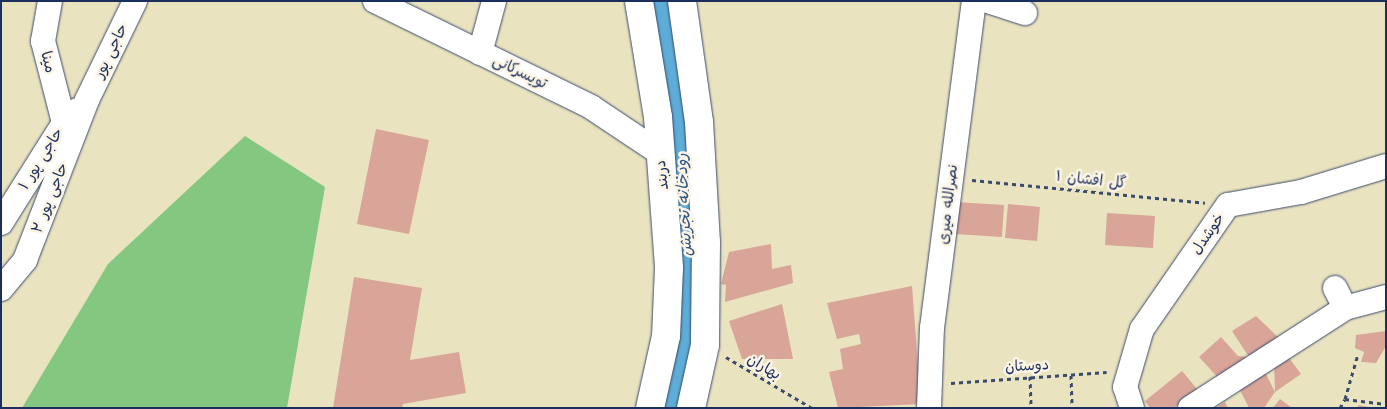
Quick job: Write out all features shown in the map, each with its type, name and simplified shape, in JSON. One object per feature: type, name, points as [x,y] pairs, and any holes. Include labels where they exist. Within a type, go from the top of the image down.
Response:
[{"type":"main road","name":"دربند","points":[[639,1],[658,117],[668,242],[666,336],[650,408]]},
{"type":"main road","points":[[682,1],[699,122],[706,242],[705,345],[691,408]]},
{"type":"main road","points":[[668,242],[672,253],[689,259],[700,254],[706,242]]},
{"type":"main road","points":[[668,296],[675,285],[688,282],[700,287],[706,298]]},
{"type":"street","name":"مینا","points":[[50,1],[43,41],[64,123]]},
{"type":"street","name":"حاجی پور","points":[[87,100],[134,1]]},
{"type":"street","name":"تویسرکانی","points":[[375,1],[591,107],[660,153]]},
{"type":"street","points":[[480,53],[494,1]]},
{"type":"street","name":"نصرالله میری","points":[[929,396],[952,178],[974,1]]},
{"type":"street","points":[[988,1],[1025,13]]},
{"type":"street","name":"حاجی پور ۱","points":[[1,223],[64,123],[87,100]]},
{"type":"street","name":"حاجی پور ۲","points":[[1,290],[26,260],[87,100]]},
{"type":"street","name":"خوشدل","points":[[1132,408],[1125,387],[1128,370],[1142,329],[1228,205],[1301,192],[1386,166]]},
{"type":"street","points":[[1190,408],[1340,298],[1386,297]]},
{"type":"path","name":"گل افشان ۱","points":[[952,178],[1228,205]]},
{"type":"path","name":"بهاران","points":[[705,345],[812,408]]},
{"type":"path","points":[[1340,408],[1345,399],[1358,354]]},
{"type":"path","name":"دوستان","points":[[929,396],[1030,376],[1071,375],[1128,370]]},
{"type":"path","points":[[1071,375],[1072,408]]},
{"type":"path","points":[[1030,376],[1031,408]]},
{"type":"path","points":[[1345,399],[1386,404]]},
{"type":"green space","points":[[245,136],[325,187],[287,408],[22,408],[108,264]]},
{"type":"building","points":[[376,129],[429,140],[409,234],[357,224]]},
{"type":"building","points":[[956,202],[1004,205],[1002,237],[954,234]]},
{"type":"building","points":[[1008,204],[1040,207],[1037,241],[1005,238]]},
{"type":"building","points":[[1107,213],[1155,216],[1153,248],[1105,245]]},
{"type":"building","points":[[771,244],[772,269],[791,265],[793,283],[725,302],[726,285],[721,284],[729,252]]},
{"type":"building","points":[[354,277],[422,288],[410,360],[459,352],[466,393],[403,404],[402,408],[333,408]]},
{"type":"building","points":[[912,286],[921,404],[838,408],[829,372],[843,369],[840,349],[861,344],[859,334],[837,339],[827,303]]},
{"type":"building","points":[[782,304],[793,359],[742,359],[729,321]]},
{"type":"building","points":[[1256,316],[1279,338],[1249,357],[1232,331]]},
{"type":"building","points":[[1386,331],[1386,346],[1376,363],[1361,362],[1364,352],[1355,348],[1356,335]]},
{"type":"building","points":[[1221,337],[1238,356],[1249,357],[1222,382],[1199,357]]},
{"type":"building","points":[[1286,354],[1301,374],[1275,392],[1274,362]]},
{"type":"building","points":[[1182,371],[1197,389],[1174,408],[1150,408],[1145,401]]},
{"type":"building","points":[[1266,374],[1275,392],[1264,408],[1249,408],[1239,388]]},
{"type":"building","points":[[1280,399],[1292,408],[1273,408]]},
{"type":"building","points":[[1225,402],[1228,408],[1216,408]]},
{"type":"building","points":[[1358,405],[1369,407],[1369,408],[1358,408]]},
{"type":"waterway","name":"رودخانه تجریش","points":[[668,1],[688,257],[687,316],[669,408]]}]
